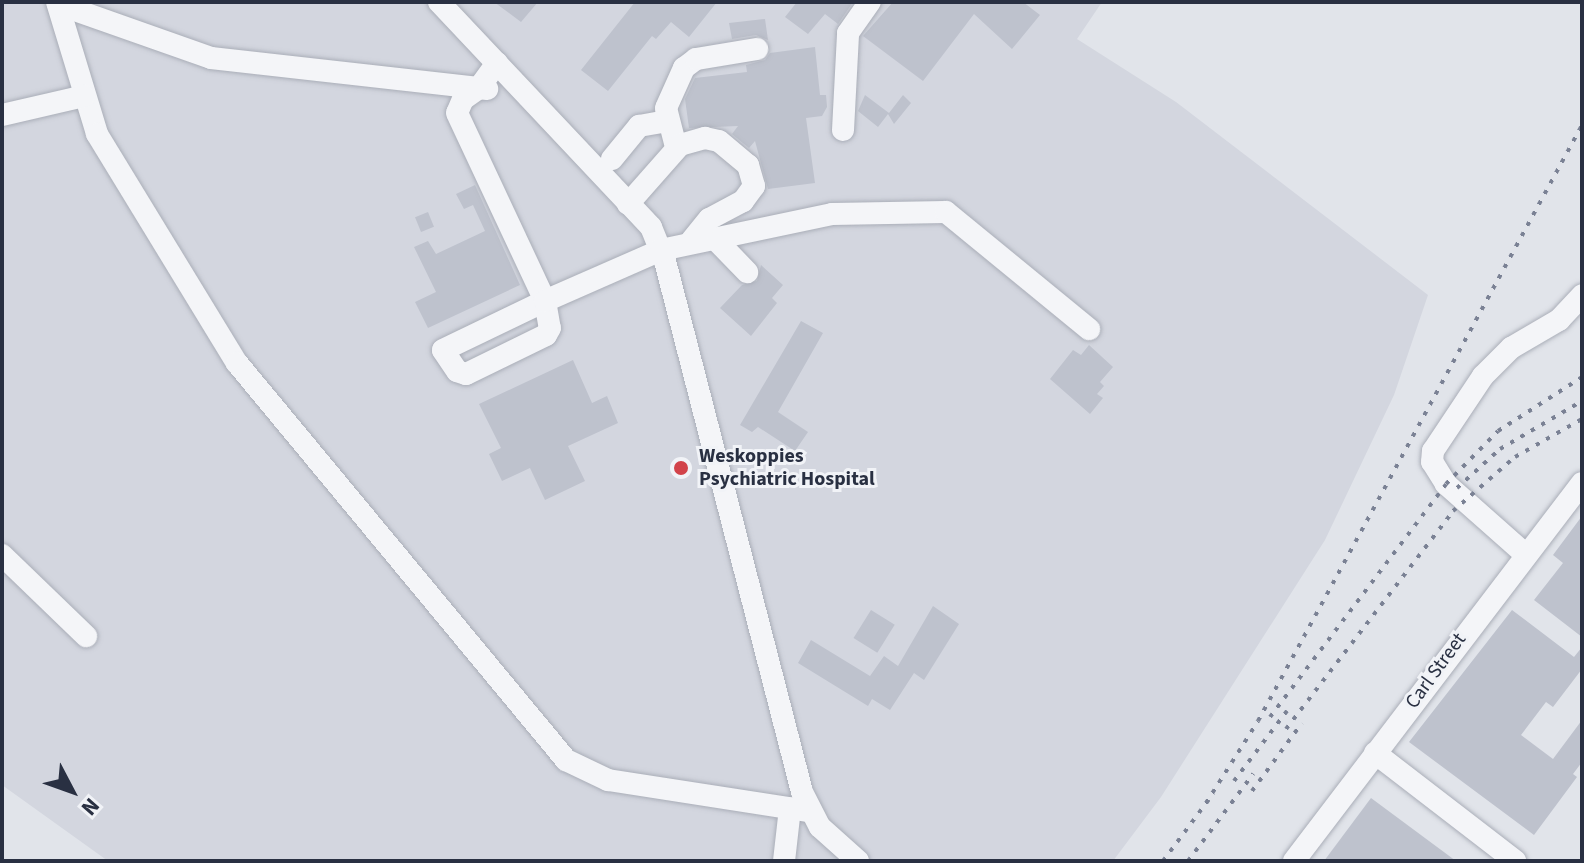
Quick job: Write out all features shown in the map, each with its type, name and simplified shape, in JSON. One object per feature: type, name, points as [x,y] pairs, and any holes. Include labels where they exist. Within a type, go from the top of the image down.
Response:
[{"type":"street","points":[[439,2],[651,227],[661,250],[800,810],[784,861]]},
{"type":"street","points":[[843,130],[848,33],[870,2]]},
{"type":"street","points":[[57,3],[211,58],[520,90]]},
{"type":"street","points":[[57,3],[97,134],[237,363],[566,760],[608,780],[800,810],[858,861]]},
{"type":"street","points":[[676,147],[667,121],[668,96],[691,62],[757,49]]},
{"type":"street","points":[[497,63],[479,88],[463,99],[457,113],[545,301],[661,250],[692,240],[718,242],[813,216],[938,210],[1089,329]]},
{"type":"street","points":[[2,115],[84,96]]},
{"type":"street","points":[[612,159],[639,126],[667,121]]},
{"type":"street","points":[[628,204],[676,147],[698,139],[719,141],[753,175],[749,196],[709,219],[692,240]]},
{"type":"street","points":[[718,242],[747,272]]},
{"type":"street","points":[[1525,554],[1446,484],[1432,462],[1433,451],[1483,376],[1511,348],[1559,320],[1582,295]]},
{"type":"street","name":"Carl Street","points":[[1294,861],[1582,483]]},
{"type":"street","points":[[2,555],[86,636]]},
{"type":"street","points":[[1375,753],[1515,861]]},
{"type":"shaded area","name":"Weskoppies Psychiatric Hospital","points":[[2,2],[1102,2],[1077,39],[1176,102],[1428,295],[1394,395],[1325,540],[1161,797],[1113,861],[108,861],[2,785]]},
{"type":"building","points":[[494,2],[538,2],[521,22]]},
{"type":"building","points":[[635,2],[717,2],[689,37],[671,22],[656,39],[652,36],[608,91],[581,70]]},
{"type":"building","points":[[797,2],[853,2],[838,24],[825,14],[808,34],[785,17]]},
{"type":"building","points":[[893,2],[1023,2],[1040,15],[1012,49],[974,14],[923,81],[863,36]]},
{"type":"building","points":[[765,19],[768,40],[756,35],[732,39],[729,23]]},
{"type":"building","points":[[815,47],[820,95],[826,95],[827,107],[822,116],[806,118],[815,183],[768,189],[755,141],[749,148],[732,134],[738,126],[689,128],[685,99],[695,78],[747,72],[746,65],[765,60],[770,53]]},
{"type":"building","points":[[865,95],[889,113],[903,95],[911,103],[894,124],[888,114],[878,127],[858,111]]},
{"type":"building","points":[[475,185],[520,285],[428,328],[415,302],[436,292],[414,247],[428,241],[436,254],[485,231],[473,205],[464,209],[456,194]]},
{"type":"building","points":[[428,212],[434,227],[421,232],[415,217]]},
{"type":"building","points":[[761,265],[783,285],[772,298],[777,303],[751,336],[720,308],[742,285],[757,281]]},
{"type":"building","points":[[801,321],[823,333],[778,412],[808,432],[795,451],[758,427],[752,432],[740,425]]},
{"type":"building","points":[[1089,345],[1113,367],[1100,382],[1104,386],[1097,394],[1103,398],[1090,414],[1050,379],[1073,350],[1081,355]]},
{"type":"building","points":[[573,360],[592,403],[607,396],[618,423],[568,446],[585,481],[545,500],[530,468],[502,481],[489,454],[501,448],[479,404]]},
{"type":"building","points":[[1582,516],[1582,637],[1534,600],[1563,563],[1553,555]]},
{"type":"building","points":[[933,606],[959,624],[924,680],[914,673],[890,710],[872,699],[868,706],[798,663],[811,640],[870,676],[884,656],[898,666]]},
{"type":"building","points":[[871,610],[895,625],[877,653],[854,638]]},
{"type":"building","points":[[1512,610],[1574,657],[1582,647],[1582,669],[1553,707],[1546,702],[1521,735],[1553,759],[1582,720],[1582,762],[1573,774],[1577,777],[1534,835],[1409,742]]},
{"type":"building","points":[[1371,798],[1456,861],[1324,861]]},
{"type":"railway","points":[[1206,803],[1258,721],[1582,125]]},
{"type":"railway","points":[[1270,717],[1446,484],[1498,431],[1582,377]]},
{"type":"railway","points":[[1457,488],[1500,449],[1582,401]]},
{"type":"railway","points":[[1286,729],[1453,511],[1515,457],[1582,419]]},
{"type":"railway","points":[[1234,781],[1287,711]]},
{"type":"railway","points":[[1252,791],[1302,723]]},
{"type":"railway","points":[[1188,861],[1253,774]]},
{"type":"railway","points":[[1163,861],[1213,794]]},
{"type":"place","name":"Weskoppies Psychiatric Hospital","points":[[681,468]]}]
